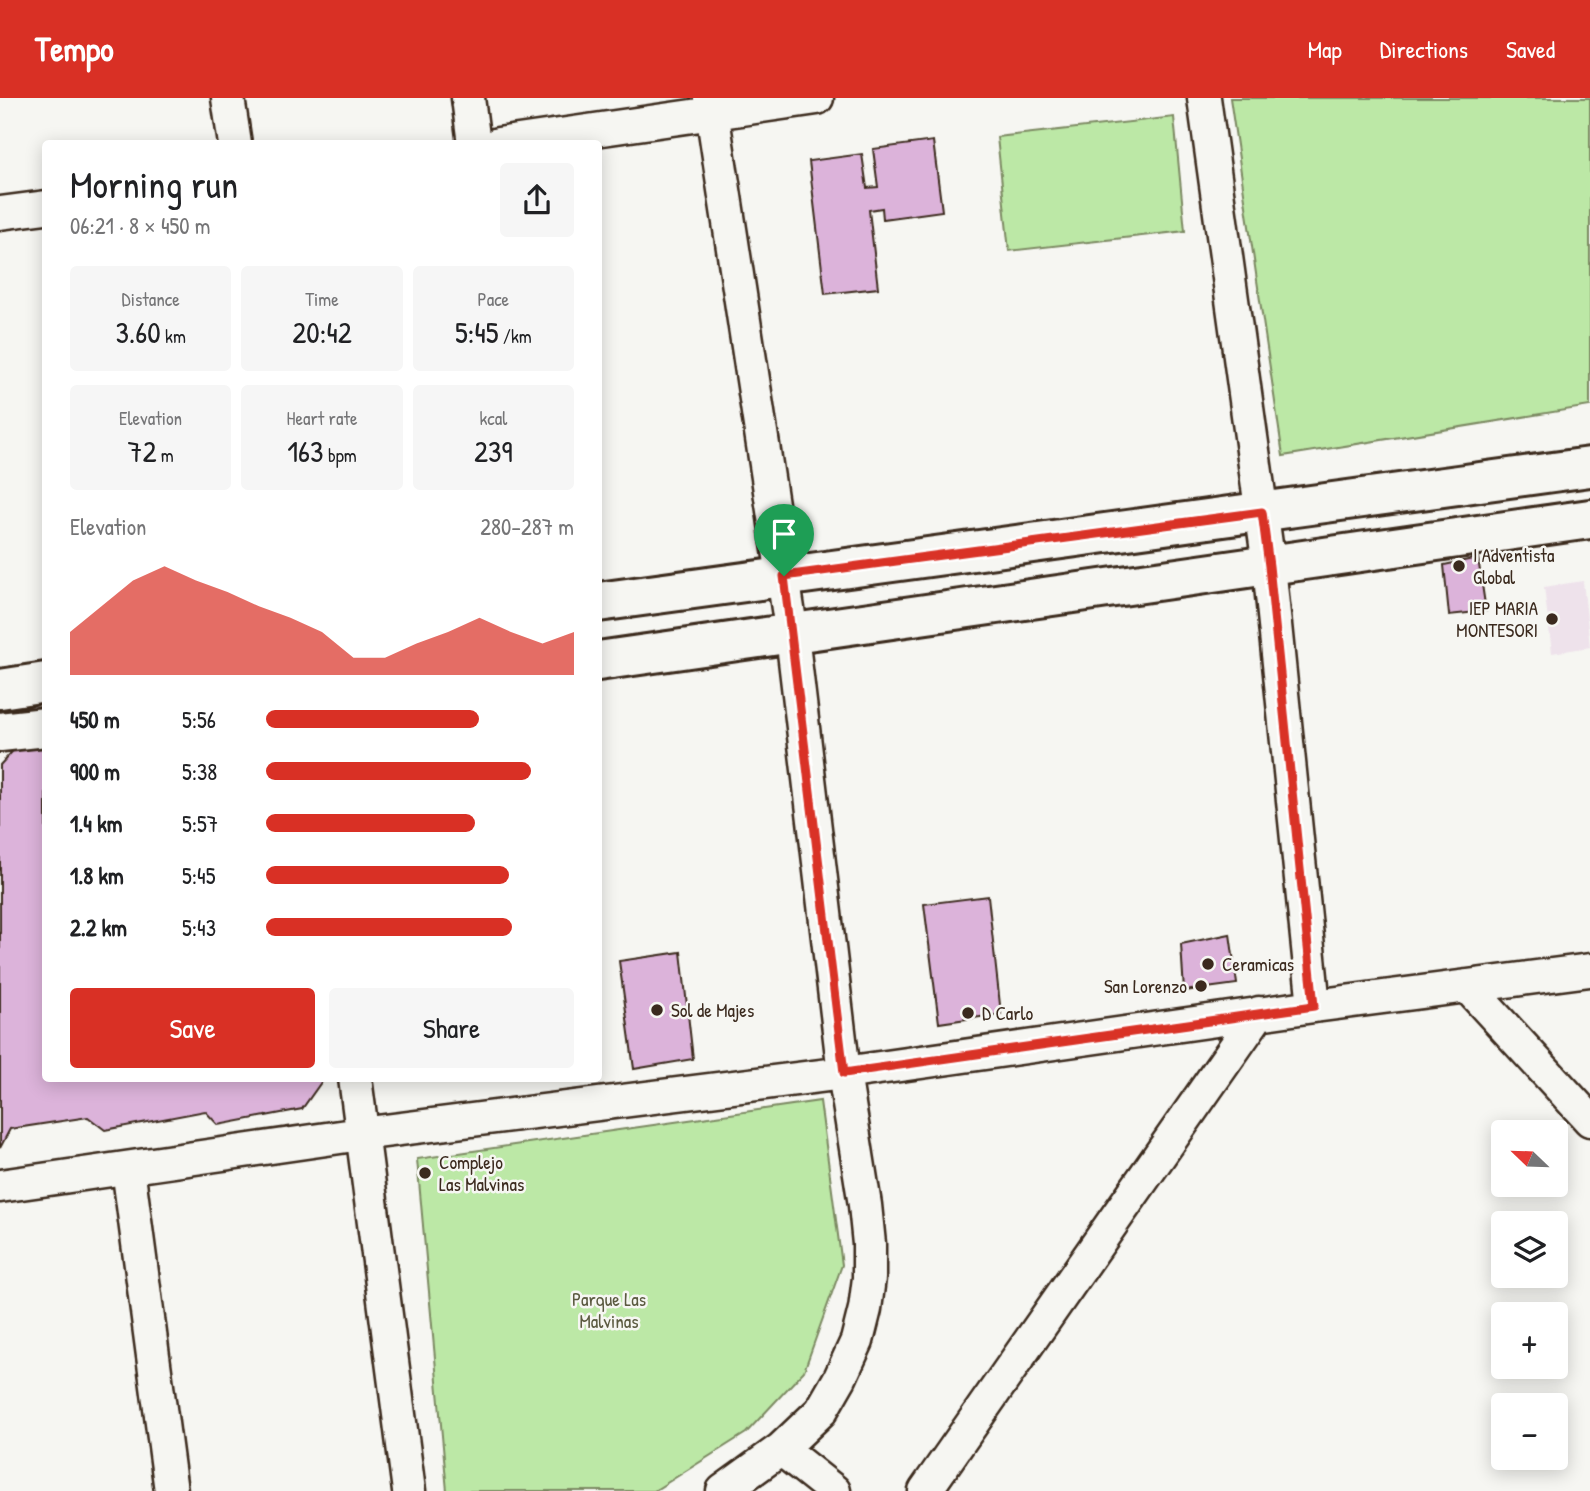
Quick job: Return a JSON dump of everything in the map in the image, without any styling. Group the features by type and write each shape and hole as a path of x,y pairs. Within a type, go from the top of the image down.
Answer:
{"street":[{"path":"228,98 234,140"},
{"path":"468,98 473,140"},
{"path":"520,140 711,106 817,98"},
{"path":"1204,98 1269,566 1314,1006"},
{"path":"711,106 792,635 844,1073 865,1205 869,1278 857,1341 841,1378 821,1410 781,1449 723,1491"},
{"path":"0,213 42,208"},
{"path":"602,601 1590,467"},
{"path":"602,660 1590,519"},
{"path":"0,689 42,683"},
{"path":"0,732 42,727"},
{"path":"0,1186 361,1134 844,1073 1259,1013 1590,970"},
{"path":"1467,986 1590,1120"},
{"path":"925,1491 1259,1013"},
{"path":"355,1082 409,1491"},
{"path":"128,1168 172,1491"},
{"path":"781,1449 834,1491"}],"shaded area":[{"path":"1583,581 1590,647 1552,653 1544,587"}],"green space":[{"path":"1230,98 1590,98 1590,406 1283,456"},
{"path":"1174,117 1185,231 1009,251 997,137"},
{"name":"Parque Las Malvinas","path":"820,1101 842,1265 804,1371 746,1433 654,1491 447,1491 417,1159"}],"building":[{"path":"933,141 942,211 883,219 882,208 869,210 878,288 825,294 809,161 862,154 867,188 878,187 873,149"},
{"path":"1478,558 1486,611 1449,615 1444,565"},
{"path":"42,740 42,1082 321,1082 302,1109 218,1125 205,1111 105,1130 88,1117 10,1129 0,1148 0,765 21,742"},
{"path":"988,896 1001,1014 939,1023 924,904"},
{"name":"Ceramicas","path":"1230,934 1237,984 1184,991 1181,944"},
{"name":"Sol de Majes","path":"681,952 693,1059 634,1069 619,961"}],"place":[{"name":"I Adventista Global","path":"1459,566"},
{"name":"IEP MARIA MONTESORI","path":"1552,619"},
{"name":"Ceramicas","path":"1208,964"},
{"name":"San Lorenzo","path":"1201,986"},
{"name":"Sol de Majes","path":"657,1010"},
{"name":"D Carlo","path":"968,1013"},
{"name":"Complejo Las Malvinas","path":"425,1173"}],"route":[{"path":"1262,512 1314,1006 844,1073 784,576 1262,512"}]}
